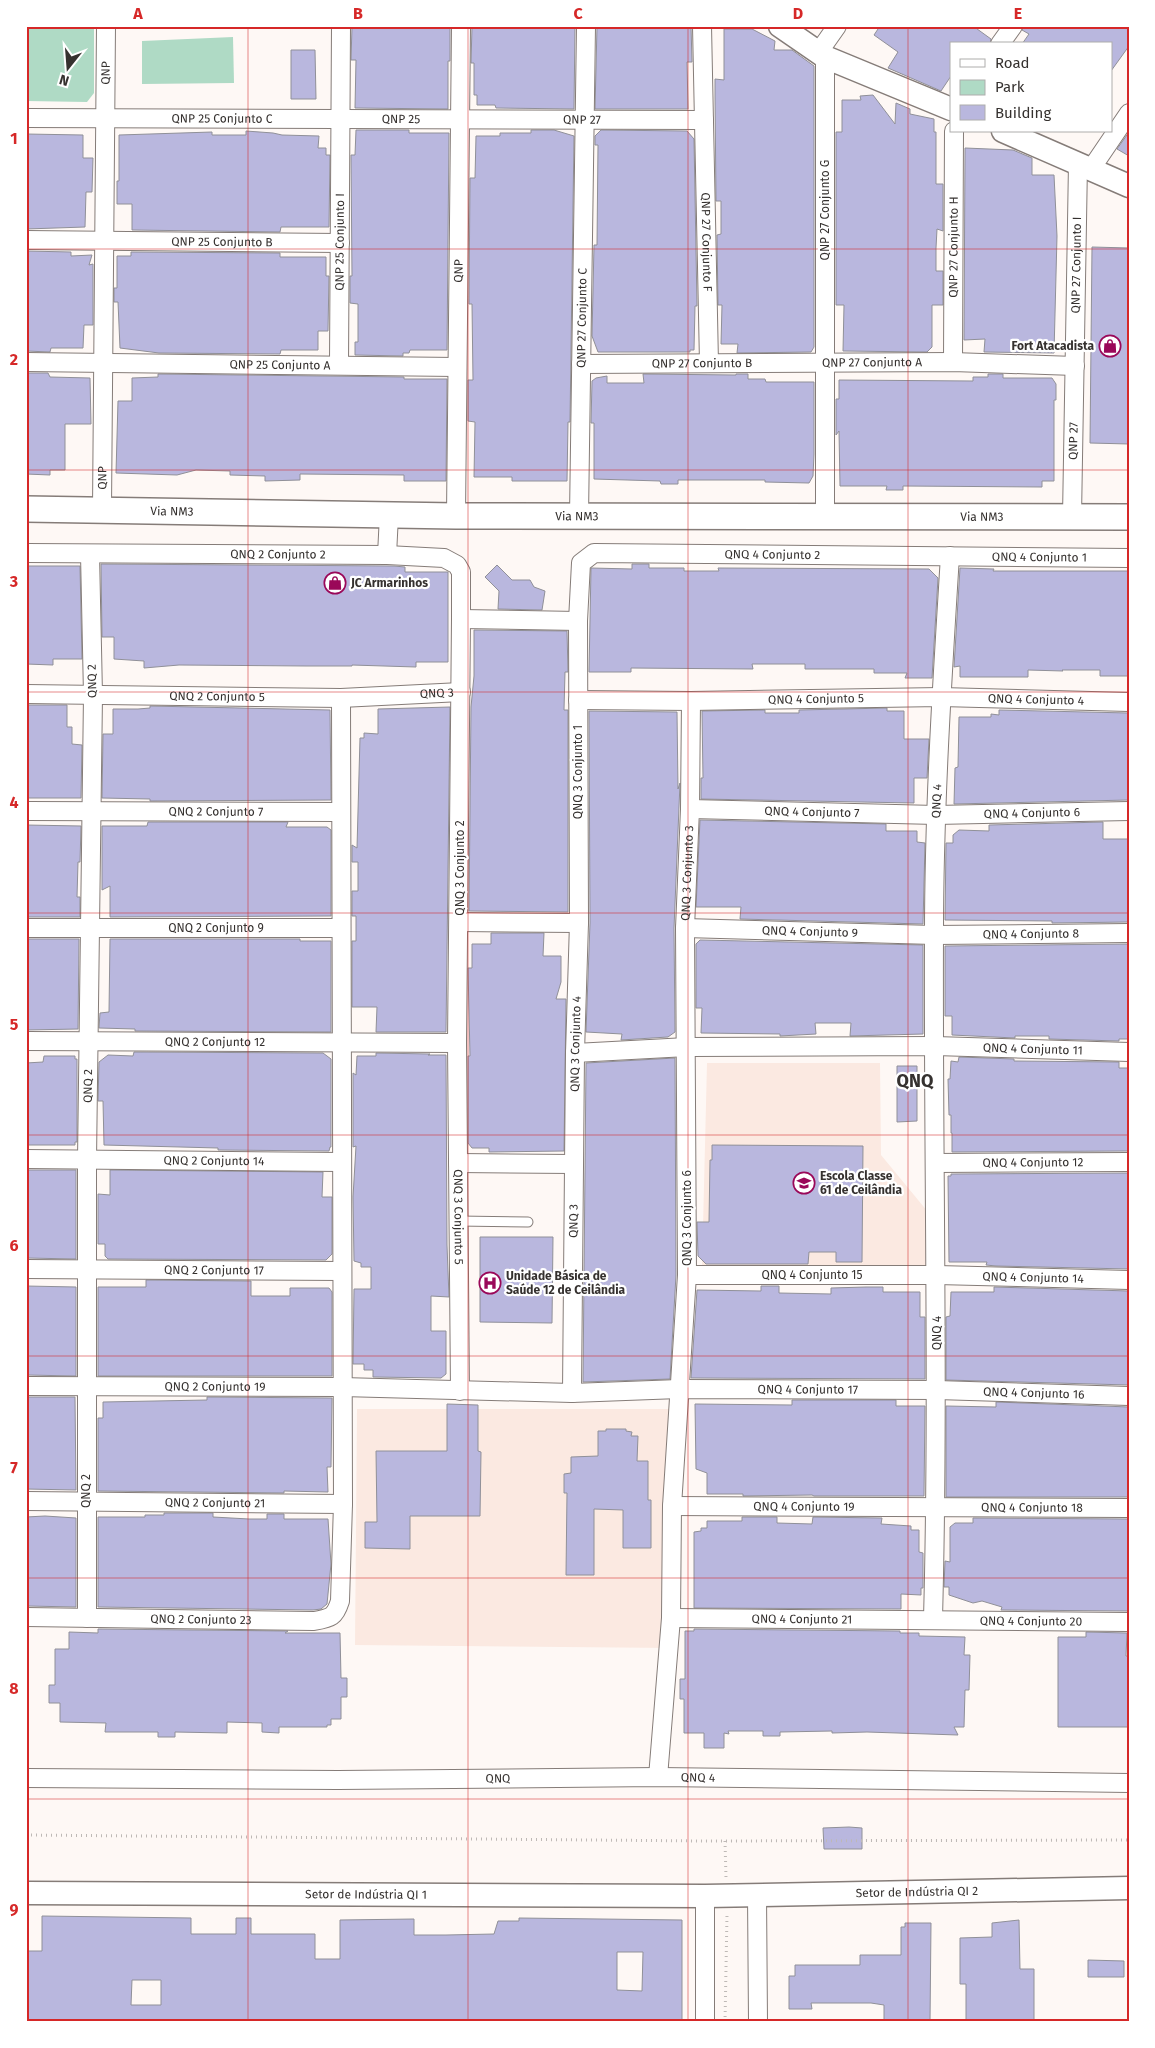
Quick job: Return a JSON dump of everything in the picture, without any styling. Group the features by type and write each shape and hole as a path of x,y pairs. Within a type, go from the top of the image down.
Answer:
{"main road":[{"name":"Via NM3","path":"26,509 456,516 1129,517"}],"street":[{"name":"QNP","path":"102,509 106,26"},
{"name":"QNP 25 Conjunto I","path":"339,364 342,120 341,26"},
{"name":"QNP","path":"456,516 461,26"},
{"name":"QNP 27 Conjunto C","path":"579,516 586,26"},
{"name":"QNP 27 Conjunto F","path":"702,26 709,363"},
{"path":"780,26 822,55 950,109"},
{"path":"822,55 837,26"},
{"path":"1001,42 1013,26"},
{"name":"QNP 27 Conjunto G","path":"822,55 824,363"},
{"path":"1084,166 1129,113"},
{"name":"QNP 25 Conjunto C","path":"26,118 342,120"},
{"name":"QNP 25","path":"342,120 460,120"},
{"name":"QNP 27","path":"460,120 704,120"},
{"name":"QNP 27 Conjunto H","path":"953,362 954,132"},
{"path":"1005,132 1129,186"},
{"name":"QNP 27 Conjunto I","path":"1075,366 1084,166"},
{"name":"QNP 25 Conjunto B","path":"26,240 340,243"},
{"name":"QNP 25 Conjunto A","path":"26,362 339,364 457,367"},
{"name":"QNP 27 Conjunto A","path":"826,517 824,363 953,362 1075,366"},
{"name":"QNP 27 Conjunto B","path":"581,364 824,363"},
{"name":"QNP 27","path":"1072,516 1075,366"},
{"path":"388,555 389,514"},
{"name":"QNQ 2 Conjunto 2","path":"26,553 388,555 444,558 457,565 461,572"},
{"name":"QNQ 4 Conjunto 2","path":"578,621 581,562 594,553 950,556"},
{"name":"QNQ 2","path":"87,1618 86,1502 88,1387 86,1160 92,695 90,554"},
{"name":"QNQ 4 Conjunto 1","path":"950,556 1129,558"},
{"name":"QNQ 4","path":"933,1619 937,1390 934,935 936,815 950,556"},
{"name":"QNQ 3","path":"341,698 461,692 461,572"},
{"path":"461,619 578,621"},
{"name":"QNQ 3 Conjunto 1","path":"578,621 579,923"},
{"name":"QNQ 3 Conjunto 2","path":"457,1043 461,692"},
{"name":"QNQ 2 Conjunto 5","path":"26,694 341,698"},
{"name":"QNQ 4 Conjunto 5","path":"691,701 941,697"},
{"name":"QNQ 4 Conjunto 4","path":"941,697 1129,702"},
{"path":"341,698 342,1504"},
{"path":"578,700 691,701"},
{"name":"QNQ 3 Conjunto 3","path":"687,1047 685,928 690,809 691,701"},
{"name":"QNQ 4 Conjunto 7","path":"690,809 936,815"},
{"name":"QNQ 2 Conjunto 7","path":"26,811 341,812"},
{"name":"QNQ 4 Conjunto 6","path":"936,815 1129,811"},
{"path":"459,922 579,923"},
{"name":"QNQ 3 Conjunto 4","path":"574,1164 574,1052 579,923"},
{"name":"QNQ 2 Conjunto 9","path":"26,928 341,928"},
{"name":"QNQ 4 Conjunto 9","path":"685,928 934,935"},
{"name":"QNQ 4 Conjunto 8","path":"934,935 1129,934"},
{"name":"QNQ 2 Conjunto 12","path":"26,1041 341,1043"},
{"path":"341,1043 457,1043"},
{"name":"QNQ 3 Conjunto 5","path":"457,1043 460,1391"},
{"path":"574,1052 687,1047 935,1046"},
{"name":"QNQ 4 Conjunto 11","path":"935,1046 1129,1052"},
{"name":"QNQ 3 Conjunto 6","path":"679,1388 687,1275 687,1047"},
{"name":"QNQ 2 Conjunto 14","path":"26,1159 341,1162"},
{"name":"QNQ 4 Conjunto 12","path":"935,1162 1129,1162"},
{"path":"458,1163 574,1164"},
{"name":"QNQ 3","path":"572,1393 574,1164"},
{"name":"QNQ 2 Conjunto 17","path":"26,1270 342,1271"},
{"name":"QNQ 4 Conjunto 15","path":"687,1275 937,1274"},
{"name":"QNQ 4 Conjunto 14","path":"937,1274 1129,1280"},
{"name":"QNQ 2 Conjunto 19","path":"26,1386 342,1387"},
{"path":"342,1387 572,1393 679,1388 672,1506 672,1618 658,1777"},
{"name":"QNQ 4 Conjunto 17","path":"679,1388 937,1390"},
{"name":"QNQ 4 Conjunto 16","path":"937,1390 1129,1396"},
{"name":"QNQ 2 Conjunto 21","path":"26,1501 342,1504"},
{"name":"QNQ 2 Conjunto 23","path":"26,1617 314,1621 329,1618 336,1613 340,1601 342,1504"},
{"name":"QNQ 4 Conjunto 19","path":"672,1506 936,1507"},
{"name":"QNQ 4 Conjunto 18","path":"936,1507 1129,1508"},
{"name":"QNQ 4 Conjunto 21","path":"672,1618 933,1619"},
{"name":"QNQ 4 Conjunto 20","path":"933,1619 1129,1622"},
{"name":"QNQ 4","path":"658,1777 1129,1783"},
{"name":"QNQ","path":"26,1778 338,1780 658,1777"},
{"name":"Setor de Indústria QI 2","path":"716,1896 1129,1888"},
{"name":"Setor de Indústria QI 1","path":"26,1893 716,1896"},
{"path":"757,1895 758,2022"},
{"path":"705,2022 716,1896"}],"lane":[{"path":"458,1221 528,1222"}],"path":[{"path":"26,1835 725,1841 1129,1840"},
{"path":"725,1841 716,1896 725,2022"}],"shaded area":[{"name":"Escola Classe 61 de Ceilândia","path":"707,1063 880,1063 881,1155 928,1212 926,1267 702,1268"},
{"path":"357,1409 675,1409 672,1648 355,1645"}],"green space":[{"path":"26,26 94,26 94,93 87,102 26,101"},
{"path":"233,37 234,83 142,84 142,41"}],"building":[{"path":"352,26 450,26 448,109 355,108 356,60 351,60"},
{"path":"472,26 575,26 574,109 496,108 495,105 477,105 477,95 474,95 474,63 471,63"},
{"path":"597,26 691,26 692,62 687,62 688,109 595,109"},
{"path":"880,26 973,26 991,39 990,42 950,42 950,78 941,91 888,68 898,52 874,35"},
{"path":"1024,26 1129,26 1129,46 1112,70 1112,42 1023,42 1029,34 1022,30"},
{"path":"724,29 752,29 775,41 774,50 792,50 814,66 814,347 811,352 737,353 738,344 721,344 722,305 718,305 717,235 721,234 721,201 716,201 715,79 724,80"},
{"path":"291,50 315,50 316,99 291,99"},
{"path":"873,95 895,124 896,103 910,109 910,114 934,119 934,132 936,132 936,184 943,184 943,231 937,229 936,271 943,271 943,305 932,305 932,347 927,352 843,351 844,305 836,305 836,132 842,132 842,100 861,100 860,96"},
{"path":"356,130 409,130 409,133 449,133 447,350 410,350 409,353 403,353 403,356 355,355 355,342 358,342 358,304 350,303 350,276 352,276 351,155 355,155"},
{"path":"531,130 554,130 574,136 570,422 568,422 567,481 512,481 512,477 474,477 475,422 468,421 468,380 473,380 472,304 469,304 470,178 475,178 476,136 500,136 500,133 531,133"},
{"path":"601,130 687,131 694,139 697,306 695,306 694,350 690,350 690,352 598,352 592,336 594,245 597,245 598,145 595,145 595,136"},
{"path":"246,131 282,135 319,136 318,148 326,148 326,155 330,155 329,227 281,227 280,232 132,230 132,204 117,204 119,135 212,132 212,135 246,135"},
{"path":"1129,132 1129,156 1117,149"},
{"path":"26,134 83,135 83,158 93,158 92,192 86,192 85,227 26,229"},
{"path":"965,148 1013,150 1032,158 1032,175 1054,175 1057,236 1054,353 984,352 985,339 964,340"},
{"name":"Fort Atacadista","path":"1092,247 1129,248 1129,444 1090,443"},
{"path":"26,251 71,252 71,256 92,255 89,265 93,264 93,325 84,325 83,348 51,348 50,352 26,351"},
{"path":"131,252 280,253 280,257 326,257 326,276 329,276 328,331 318,331 318,350 281,350 280,354 159,353 120,348 118,302 114,302 114,288 117,288 117,256 131,256"},
{"path":"26,373 48,373 50,377 90,378 91,424 65,424 65,470 50,470 50,475 26,474"},
{"path":"158,374 447,379 446,481 404,481 404,475 300,474 300,480 265,481 265,476 230,475 230,471 196,470 177,475 116,473 118,401 132,401 132,378 158,377"},
{"path":"643,374 748,374 748,379 765,379 766,382 814,382 813,476 809,483 765,482 765,480 678,480 678,484 661,484 660,481 594,479 594,423 591,423 592,381 596,378 607,376 607,383 644,383"},
{"path":"988,374 1003,374 1003,378 1052,378 1056,384 1056,400 1054,400 1054,481 1042,481 1042,487 903,486 903,490 886,490 887,486 840,486 839,431 836,435 836,399 839,399 839,380 973,381 973,377 988,377"},
{"path":"101,564 394,566 405,567 405,572 448,572 448,662 416,662 416,667 179,665 144,668 144,661 114,659 114,637 102,637"},
{"path":"632,564 649,564 649,568 684,568 684,571 719,571 718,568 929,569 938,578 932,678 905,678 907,673 874,673 874,669 805,669 805,664 752,664 753,669 631,668 631,672 589,672 591,568 632,569"},
{"path":"497,565 512,580 530,580 534,587 545,591 542,610 498,609 499,591 485,577"},
{"path":"26,566 80,566 82,659 53,659 53,665 26,664"},
{"path":"960,568 994,569 993,571 1129,571 1129,676 1100,676 1100,670 1028,670 1028,677 960,677 960,666 954,667"},
{"path":"474,630 567,631 568,672 565,672 564,710 568,710 568,912 469,911 471,707 474,676"},
{"path":"26,705 67,705 67,727 72,727 72,744 82,745 81,798 26,798"},
{"path":"150,706 330,710 331,800 150,801 150,799 102,798 103,734 113,734 113,709 138,709 150,708"},
{"path":"450,707 446,1032 376,1032 377,1007 352,1007 352,941 356,941 356,916 352,916 352,891 358,891 358,862 352,862 352,845 357,848 360,738 364,738 364,733 378,734 378,709"},
{"path":"887,708 887,711 904,711 904,739 929,739 927,778 914,778 914,803 701,799 701,778 703,778 702,711 765,710 765,713 799,713 799,710"},
{"path":"999,710 1129,713 1129,800 954,804 955,768 958,767 959,717 991,717 991,714 999,715"},
{"path":"589,711 677,712 678,789 680,783 674,928 675,1032 668,1037 621,1040 622,1034 586,1032 590,923"},
{"path":"700,820 886,824 886,831 917,831 917,842 925,843 923,924 740,919 741,907 696,907"},
{"path":"148,822 288,822 286,827 327,827 331,830 331,916 110,917 110,886 102,890 102,826 147,826"},
{"path":"1103,822 1103,839 1129,839 1129,922 1052,923 1052,921 945,920 946,843 953,843 953,835 959,830 989,831 989,825"},
{"path":"26,825 81,826 77,897 80,897 80,917 26,917"},
{"path":"491,933 544,933 543,956 561,956 561,982 556,999 566,999 564,1151 489,1152 489,1148 472,1148 468,1143 468,1056 470,1056 468,968 472,968 472,944 491,944"},
{"path":"26,939 79,939 78,1029 26,1030"},
{"path":"110,939 300,939 300,941 331,941 331,1032 135,1031 135,1029 99,1028 100,1013 109,1012"},
{"path":"700,940 923,945 923,1034 850,1036 851,1023 815,1023 816,1034 780,1036 780,1034 701,1033 702,1008 696,1008 696,944"},
{"path":"1129,944 1129,1039 1119,1039 1119,1041 1049,1039 1049,1036 1015,1036 1015,1038 952,1035 952,1016 945,1016 945,946"},
{"path":"134,1052 323,1053 331,1059 331,1147 329,1151 218,1150 218,1148 104,1145 103,1101 98,1101 99,1062 108,1055 133,1056"},
{"path":"376,1053 446,1055 449,1297 431,1296 431,1331 446,1331 446,1374 441,1378 373,1377 373,1370 364,1370 364,1364 353,1364 354,1289 371,1289 371,1267 361,1267 361,1263 354,1261 353,1197 356,1146 353,1147 353,1073 356,1075 357,1056 376,1056"},
{"path":"44,1056 75,1056 75,1059 77,1059 77,1142 75,1142 75,1145 26,1145 26,1063 43,1062"},
{"path":"959,1057 1014,1059 1014,1061 1119,1062 1119,1068 1129,1068 1129,1151 952,1152 948,1079 950,1079 951,1061 958,1062"},
{"path":"675,1058 676,1275 670,1379 583,1382 586,1063"},
{"path":"897,1066 917,1066 917,1121 897,1122"},
{"path":"712,1145 863,1146 862,1262 836,1262 836,1252 809,1252 808,1264 706,1264 698,1256 697,1222 709,1222"},
{"path":"26,1170 76,1170 76,1259 26,1258"},
{"path":"110,1170 323,1172 322,1197 332,1197 332,1254 326,1260 108,1259 105,1256 105,1244 98,1244 98,1194 110,1195"},
{"path":"1129,1173 1129,1269 996,1266 986,1265 987,1262 949,1262 948,1176 951,1176 951,1174"},
{"name":"Unidade Básica de Saúde 12 de Ceilândia","path":"480,1237 553,1237 552,1323 480,1322"},
{"path":"146,1280 251,1281 251,1296 290,1296 290,1288 329,1288 332,1292 332,1376 98,1376 98,1287 146,1287"},
{"path":"26,1286 76,1287 76,1376 26,1375"},
{"path":"761,1286 779,1286 779,1293 831,1294 831,1288 866,1287 883,1287 883,1292 920,1292 920,1317 925,1317 925,1379 691,1378 697,1290 761,1291"},
{"path":"994,1287 1129,1291 1129,1385 946,1380 946,1317 950,1316 951,1292 994,1292"},
{"path":"26,1397 75,1397 76,1490 26,1489"},
{"path":"207,1397 332,1398 331,1467 327,1467 328,1492 98,1491 98,1418 103,1418 103,1402 207,1400"},
{"path":"792,1400 896,1400 896,1406 925,1406 924,1496 743,1496 743,1494 707,1494 707,1473 696,1469 695,1404 792,1405"},
{"path":"996,1402 1129,1407 1129,1497 946,1497 946,1406 996,1407"},
{"path":"447,1404 478,1405 478,1451 481,1452 480,1516 410,1516 410,1549 365,1548 365,1522 377,1522 376,1451 447,1451"},
{"path":"606,1429 626,1429 626,1431 632,1432 631,1436 638,1436 637,1461 648,1461 648,1500 651,1500 651,1548 623,1548 623,1510 594,1509 594,1575 566,1575 567,1493 564,1493 564,1474 571,1473 571,1457 598,1456 598,1431 606,1431"},
{"path":"164,1513 213,1513 213,1517 249,1519 267,1519 267,1514 284,1514 284,1519 328,1519 331,1564 327,1604 321,1609 313,1610 98,1607 98,1517 145,1517 145,1515 164,1515"},
{"path":"26,1517 76,1518 76,1607 27,1606"},
{"path":"742,1517 777,1517 777,1523 812,1524 813,1517 882,1518 881,1524 911,1526 911,1530 919,1530 919,1552 923,1553 923,1588 921,1588 921,1595 901,1594 901,1609 694,1608 694,1532 701,1531 701,1528 707,1528 707,1521 742,1521"},
{"path":"973,1518 1129,1519 1129,1611 1001,1610 1002,1607 982,1601 973,1603 949,1595 949,1587 944,1587 945,1561 950,1562 950,1527 955,1523 973,1523"},
{"path":"98,1629 340,1633 341,1678 347,1678 347,1697 341,1697 341,1719 331,1719 331,1725 327,1725 327,1727 279,1727 279,1733 262,1732 262,1723 227,1722 227,1733 175,1732 175,1737 158,1737 158,1732 105,1732 106,1723 60,1722 60,1703 49,1703 49,1685 55,1685 55,1649 69,1649 69,1632 98,1633"},
{"path":"694,1629 900,1631 900,1633 919,1633 919,1636 965,1637 964,1655 970,1655 969,1690 965,1690 964,1727 954,1727 958,1735 867,1732 832,1733 832,1731 780,1732 780,1736 763,1736 763,1731 728,1731 729,1734 724,1733 724,1748 704,1748 704,1733 684,1733 684,1699 680,1699 680,1679 685,1679 685,1631 694,1631"},
{"path":"1086,1632 1127,1633 1126,1656 1129,1656 1129,1727 1058,1727 1058,1637 1086,1637"},
{"path":"823,1828 862,1828 862,1849 824,1849"},
{"path":"42,1916 191,1918 191,1934 236,1934 236,1918 251,1918 251,1934 315,1934 315,1959 340,1959 340,1920 414,1919 414,1935 446,1935 494,1934 498,1921 519,1921 519,1918 682,1920 682,2022 26,2022 26,1951 42,1951","holes":["617,1952 643,1952 642,1991 617,1990","132,1980 161,1980 161,2005 131,2005"]},
{"path":"1019,1920 1020,1969 1034,1969 1034,2022 966,2022 966,1984 960,1984 960,1938 992,1937 992,1923"},
{"path":"905,1923 931,1923 930,2022 884,2022 884,2005 871,2003 811,2003 812,2009 789,2009 789,1976 795,1976 795,1965 860,1965 860,1955 901,1955 901,1927 905,1927"},
{"path":"1088,1960 1124,1961 1124,1977 1088,1977"}],"place":[{"name":"Fort Atacadista","path":"1110,346"},
{"name":"JC Armarinhos","path":"335,583"},
{"name":"Escola Classe 61 de Ceilândia","path":"804,1183"},
{"name":"Unidade Básica de Saúde 12 de Ceilândia","path":"490,1283"}],"district":[{"name":"QNQ","path":"915,1081"}]}
